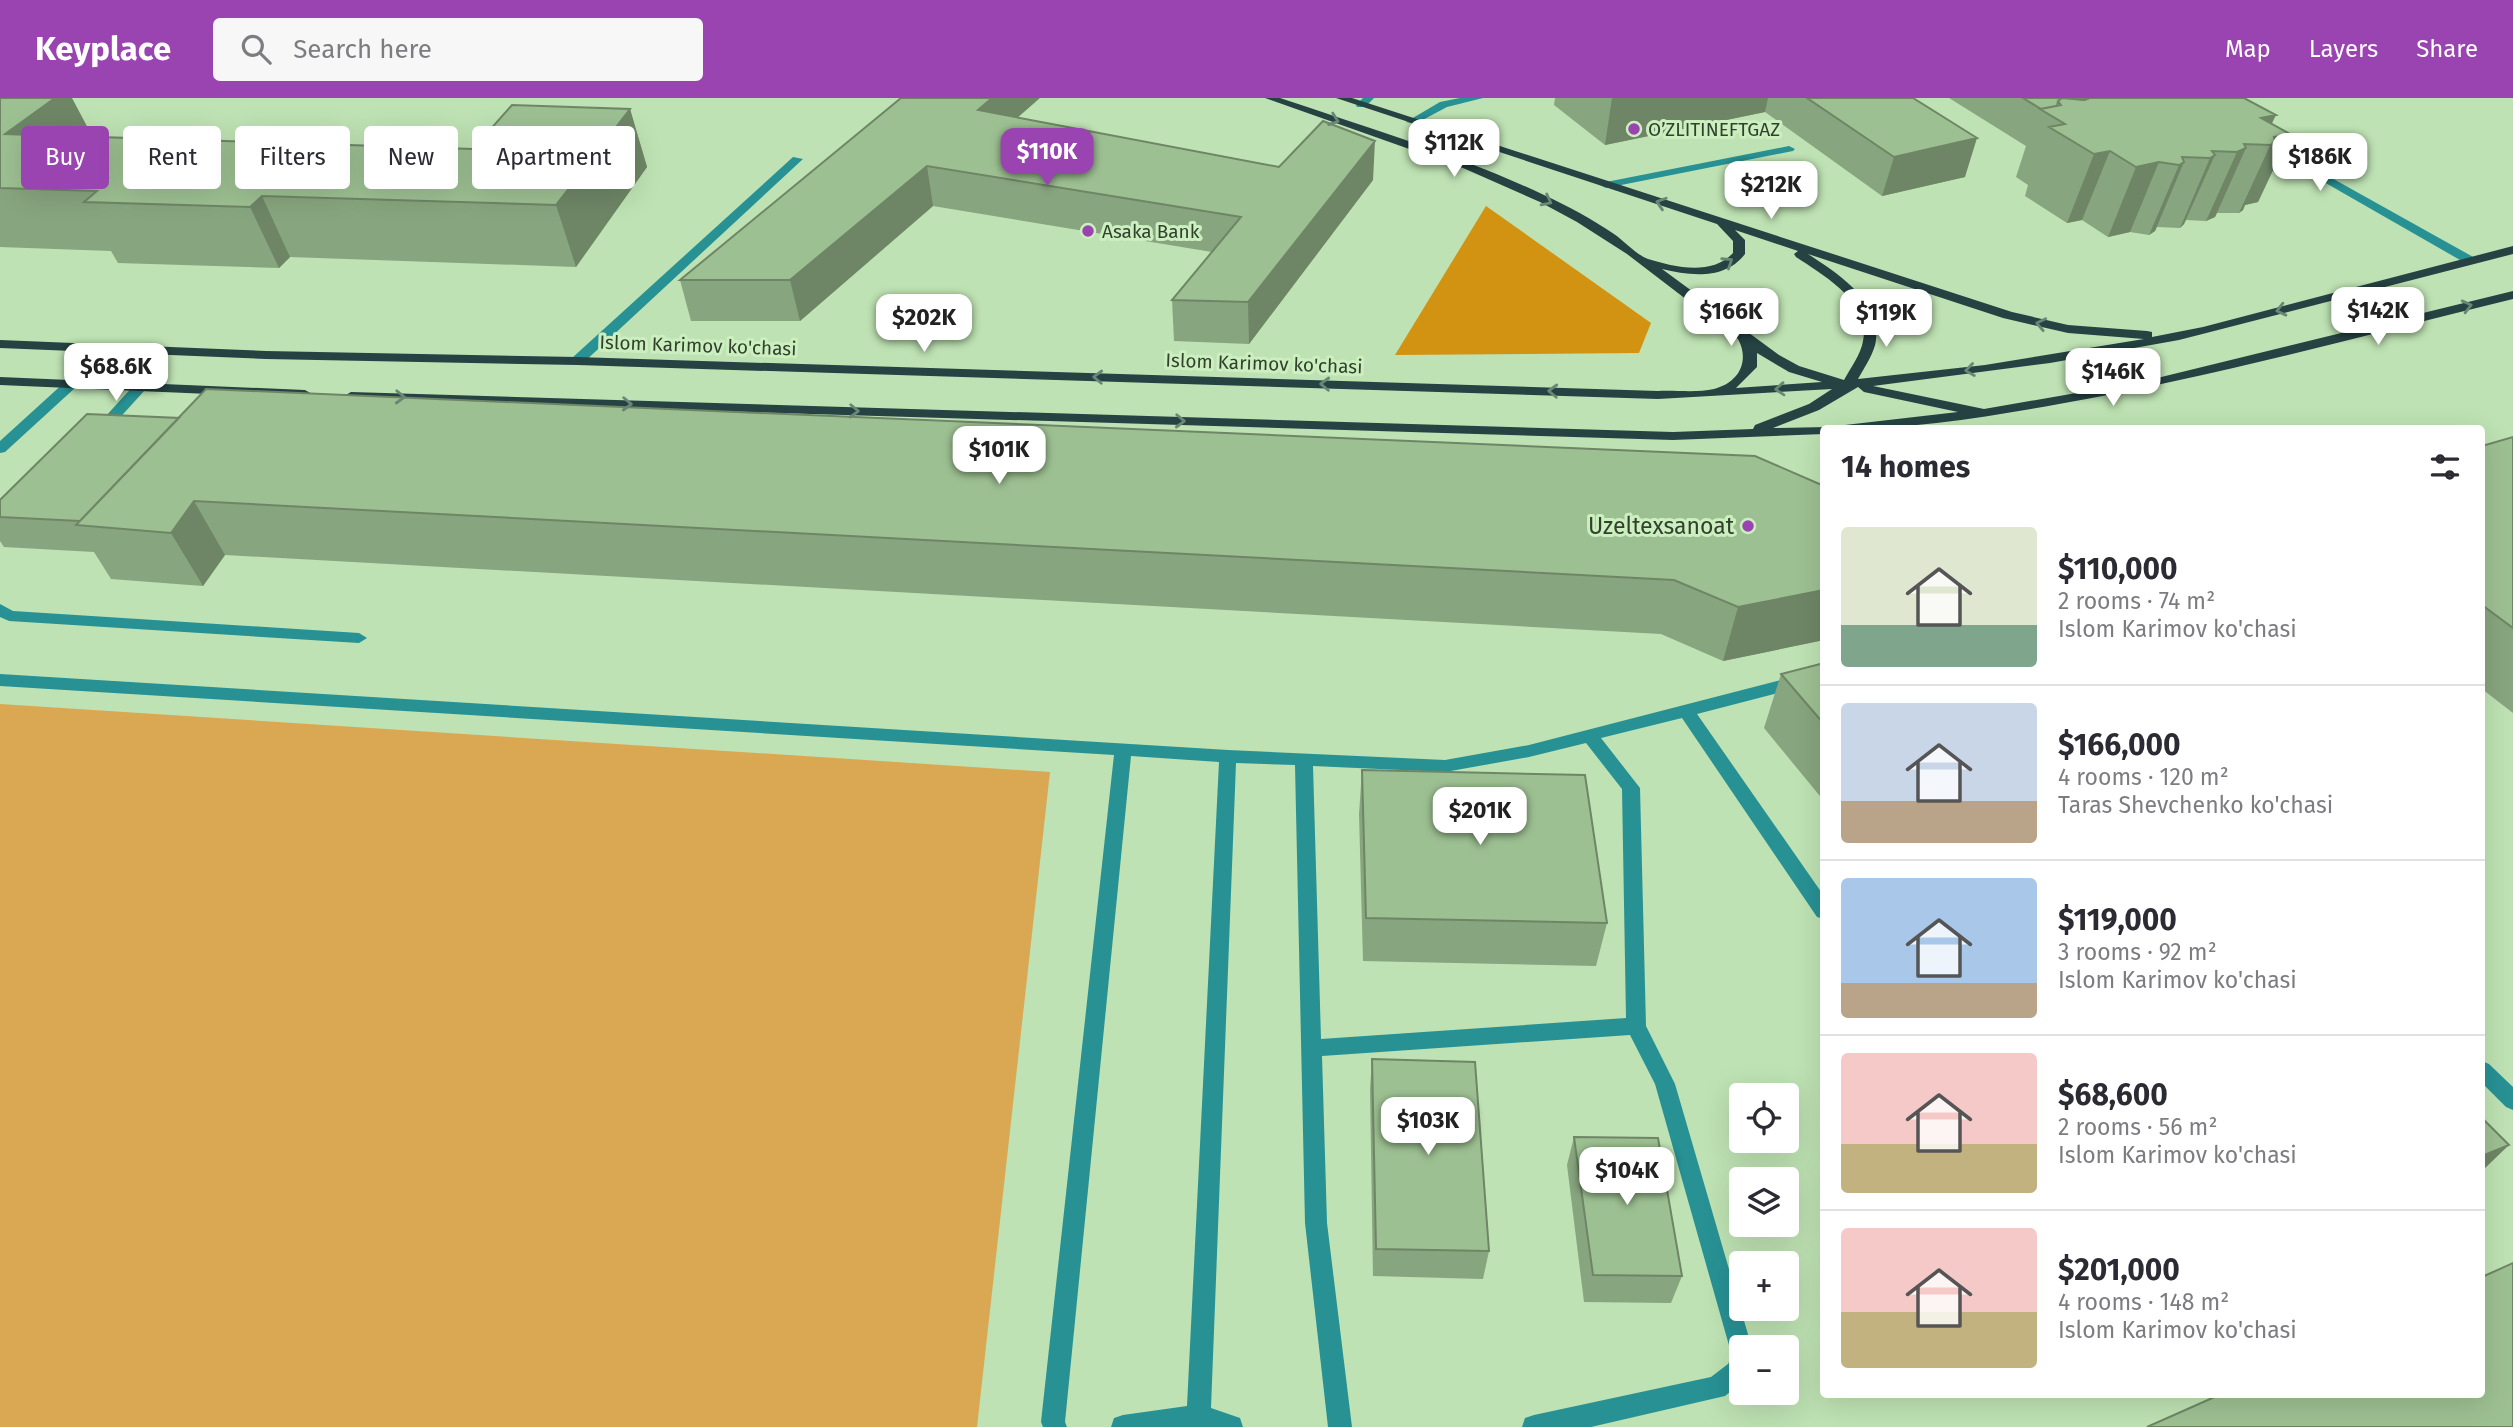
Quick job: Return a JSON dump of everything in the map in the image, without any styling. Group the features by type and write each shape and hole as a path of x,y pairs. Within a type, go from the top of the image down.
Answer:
{"main road":[{"path":"1270,98 1522,188 1581,219 1640,256 1763,351 1794,369 1848,385 1984,413"},
{"path":"1341,98 1365,101 1411,122 2030,321 2084,331 2182,335"},
{"path":"1640,256 1674,268 1692,270 1713,270 1733,261 1740,250 1740,240 1731,231 1704,216"},
{"path":"1737,435 1814,407 1848,385 1870,342 1871,328 1865,311 1851,293 1822,268 1765,236"},
{"name":"Islom Karimov ko'chasi","path":"0,344 266,355 577,361 1644,394 1716,393 1848,385 2021,363 2182,335 2513,250"},
{"path":"1880,425 1984,413 2171,380 2513,295"},
{"path":"1716,393 1737,382 1750,367 1751,351 1741,334"},
{"path":"0,381 330,395 1659,436 1820,430"}],"street":[{"path":"1411,122 1444,104 1478,98"},
{"path":"2253,137 2471,261"},
{"path":"1606,185 1789,149"},
{"path":"577,361 602,335 656,290 797,159"},
{"path":"0,449 71,384"},
{"path":"88,444 140,387"},
{"path":"0,609 9,616 359,638"},
{"path":"0,680 1123,750 1445,766 1529,751 1820,676"},
{"path":"1686,710 1820,906"},
{"path":"1590,736 1631,788 1636,1026 1665,1084 1737,1335"},
{"path":"1055,1427 1053,1422 1123,750"},
{"path":"1199,1416 1228,756"},
{"path":"1304,760 1316,1223 1340,1427"},
{"path":"1311,1048 1636,1026"},
{"path":"2485,1073 2513,1101"},
{"path":"1534,1427 1717,1388 1729,1379"},
{"path":"1123,1427 1199,1416 1231,1427"}],"shaded area":[{"path":"1486,206 1651,323 1639,353 1395,355"},
{"path":"0,704 1050,772 977,1427 0,1427"}],"building":[{"path":"0,98 55,98 5,134 21,135 21,189 0,188"},
{"path":"901,98 992,98 978,110 1279,167 1323,121 1375,141 1248,302 1172,300 1241,217 927,166 790,280 680,280"},
{"path":"1807,98 1913,98 1977,138 1894,157"},
{"path":"2023,98 2062,98 2057,106 2041,109"},
{"path":"2062,98 2244,98 2276,115 2261,118 2290,134 2274,137 2275,141 2271,145 2244,144 2246,148 2237,152 2212,151 2215,155 2210,158 2182,157 2184,162 2179,165 2159,162 2136,167 2110,151 2094,154 2049,127 2065,124 2040,109 2061,105 2058,101"},
{"path":"512,105 630,109 617,126 493,126"},
{"path":"109,137 123,138 123,189 221,189 221,141 235,141 235,189 350,189 350,145 364,146 364,189 458,189 458,149 472,149 472,189 568,189 556,205 262,196 250,207 84,202 97,191 32,189 109,189"},
{"path":"206,389 1755,456 1820,484 1820,591 1738,607 1674,580 194,501 171,533 76,525"},
{"path":"87,414 179,418 80,521 0,517 0,500"},
{"path":"2513,437 2513,628 2485,607 2485,445"},
{"path":"1820,664 1820,719 1781,674"},
{"path":"1362,770 1585,775 1607,923 1366,918"},
{"path":"1372,1059 1475,1062 1489,1251 1376,1249"},
{"path":"2485,1121 2509,1145 2485,1155"},
{"path":"1574,1137 1658,1138 1682,1276 1593,1275"},
{"path":"2513,1263 2513,1427 2147,1427 2212,1398 2485,1398 2485,1276"}],"place":[{"name":"O’ZLITINEFTGAZ","path":"1634,129"},
{"name":"Asaka Bank","path":"1088,231"},
{"name":"Uzeltexsanoat","path":"1748,526"}]}
